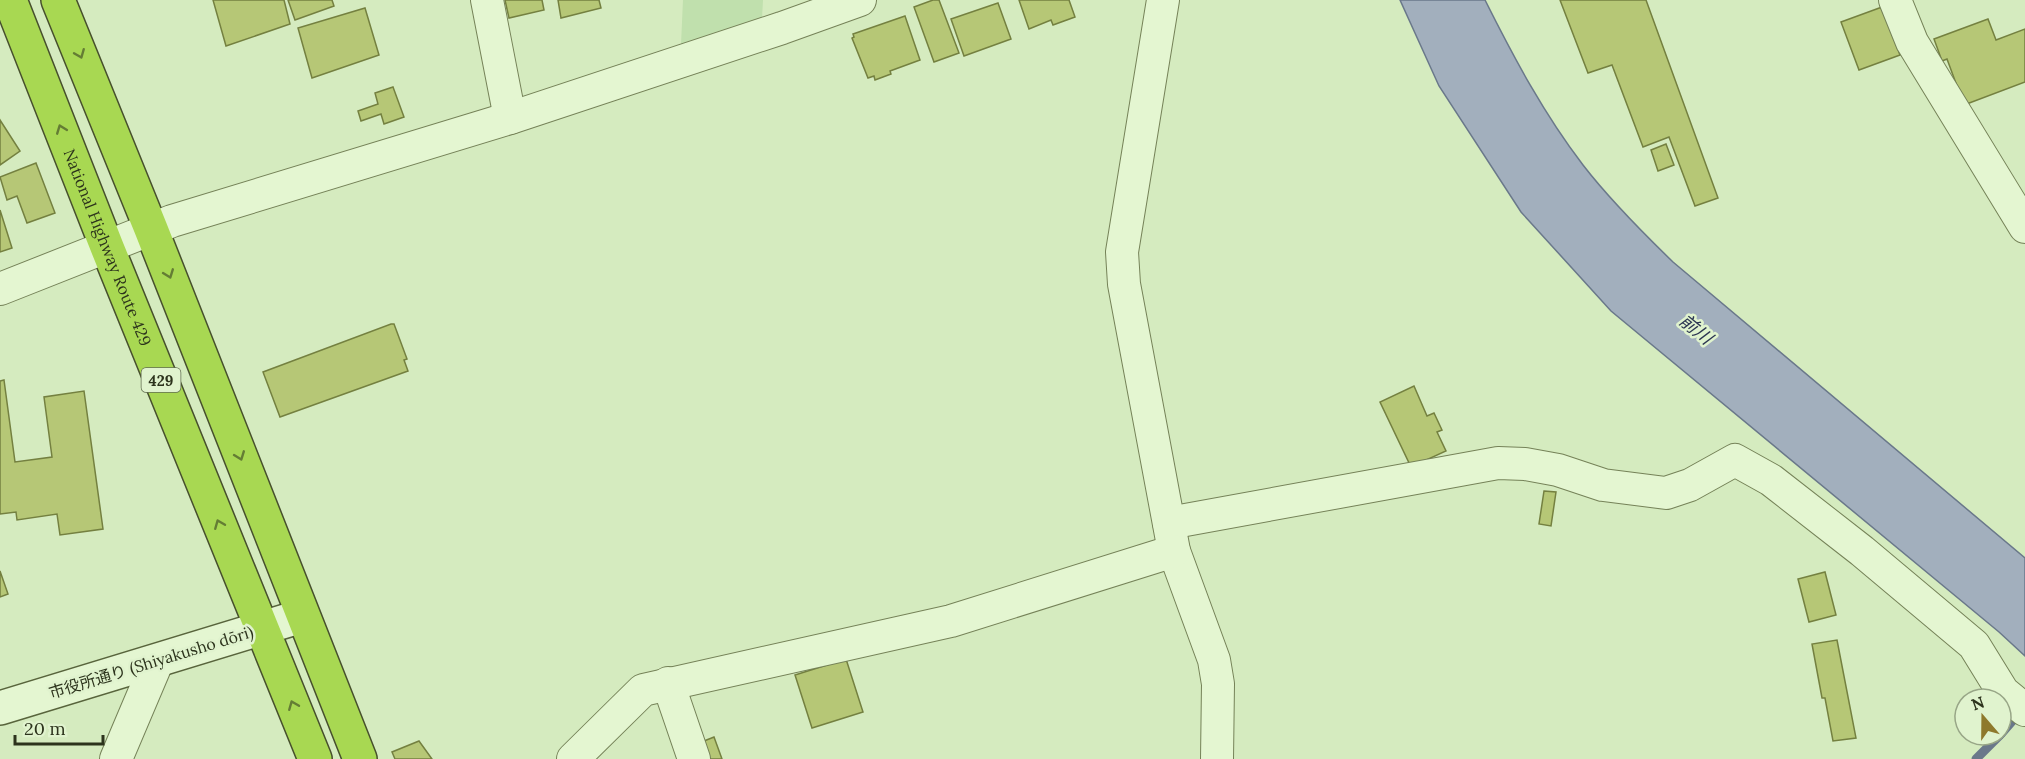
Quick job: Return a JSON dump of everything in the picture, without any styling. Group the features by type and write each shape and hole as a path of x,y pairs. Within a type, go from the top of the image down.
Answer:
{"highway":[{"name":"National Highway Route 429","path":"10,0 107,247 315,759"},
{"name":"429","path":"58,0 360,759"}],"street":[{"path":"488,0 510,118"},
{"path":"0,289 172,221 510,118 860,0"},
{"path":"1163,0 1122,252 1124,284 1171,537 1214,660 1218,684 1217,759"},
{"path":"1895,0 1912,42 2025,227"},
{"path":"573,759 644,690 951,621 1171,537 1498,463 1525,464 1558,470 1603,485 1666,493 1690,485 1735,460 1771,480 1863,551 1974,645 2003,692 2017,703"},
{"name":"市役所通り (Shiyakusho dōri)","path":"0,708 302,616"},
{"path":"116,759 158,660"},
{"path":"668,683 694,759"}],"green space":[{"path":"683,0 763,0 762,18 681,45"}],"water":[{"name":"前川","path":"1400,0 1485,0 1518,64 1555,126 1593,178 1638,227 1673,262 2025,558 2025,656 1611,311 1521,212 1439,86"}],"building":[{"path":"213,0 284,0 290,24 226,46"},
{"path":"288,0 332,0 334,6 295,20"},
{"path":"505,0 542,0 544,10 509,18"},
{"path":"558,0 599,0 601,8 561,18"},
{"path":"939,0 959,53 934,62 914,7"},
{"path":"1019,0 1069,0 1075,17 1053,25 1051,20 1029,29"},
{"path":"1560,0 1646,0 1718,198 1695,206 1669,137 1643,147 1612,65 1588,73"},
{"path":"998,3 1011,39 964,56 951,19"},
{"path":"1882,7 1900,55 1859,70 1841,22"},
{"path":"365,8 379,55 312,78 298,28"},
{"path":"905,16 920,60 890,71 891,74 875,80 874,76 868,78 852,38 853,34"},
{"path":"1988,19 1996,40 2025,29 2025,82 1964,105 1947,59 1942,61 1934,39"},
{"path":"393,87 404,117 384,124 381,114 361,121 358,111 378,104 375,93"},
{"path":"0,120 20,151 0,165"},
{"path":"1666,144 1674,165 1658,171 1651,150"},
{"path":"36,163 55,213 27,223 17,196 7,200 0,177"},
{"path":"0,210 12,248 0,252"},
{"path":"394,324 407,359 404,360 408,371 280,417 263,372"},
{"path":"4,380 15,462 52,457 44,397 84,391 103,529 60,535 57,514 17,520 16,512 0,514 0,381"},
{"path":"1414,386 1427,416 1434,413 1442,430 1437,432 1446,451 1411,467 1380,402"},
{"path":"1544,491 1556,492 1551,526 1539,524"},
{"path":"0,571 8,594 0,597"},
{"path":"1825,572 1836,615 1809,622 1798,579"},
{"path":"1837,640 1856,738 1833,741 1812,644"},
{"path":"846,659 863,712 812,728 795,675"},
{"path":"714,737 722,759 710,759 704,741"},
{"path":"419,741 432,759 395,759 392,752"}],"waterway":[{"path":"2013,720 2021,711"},
{"path":"1976,759 1988,747"}]}
